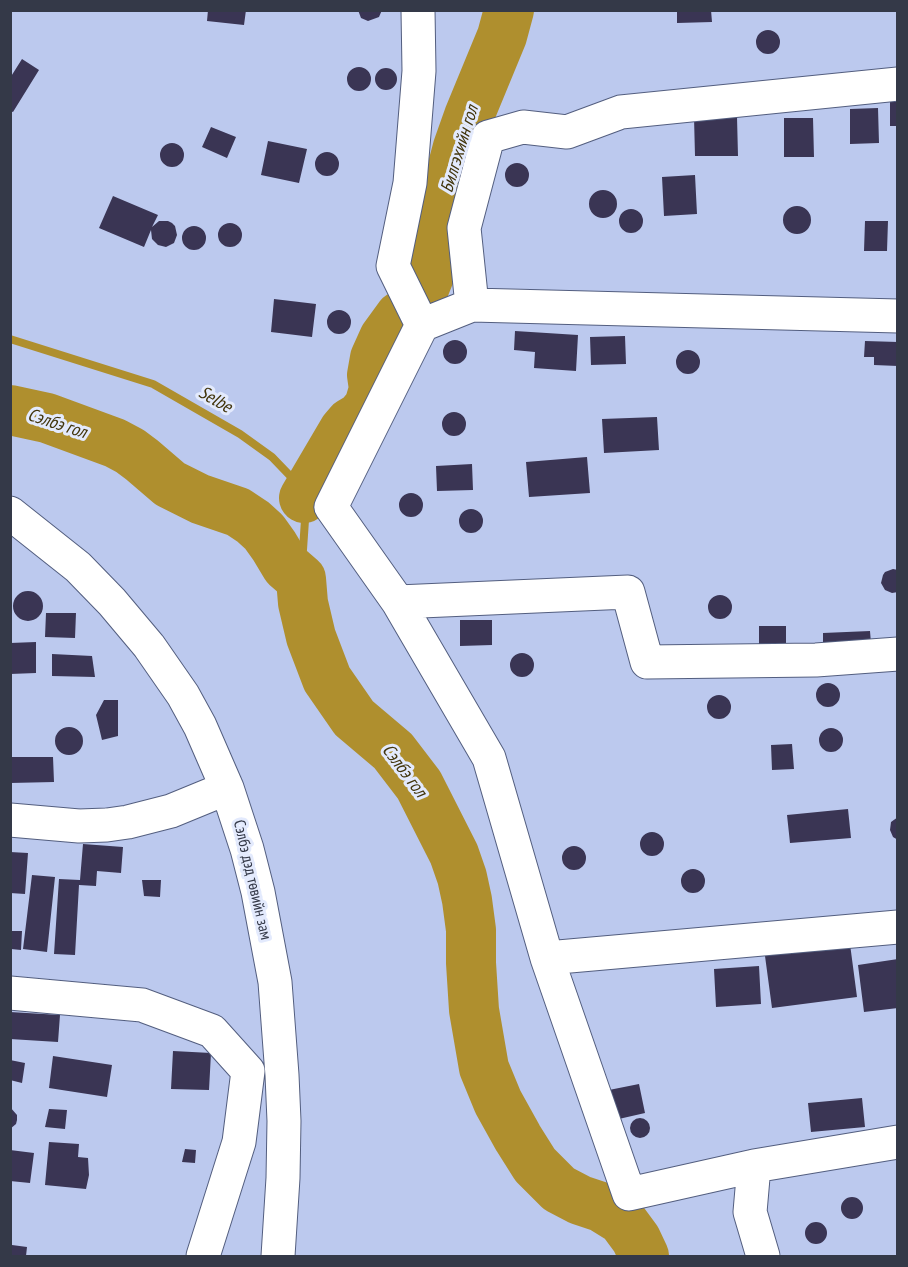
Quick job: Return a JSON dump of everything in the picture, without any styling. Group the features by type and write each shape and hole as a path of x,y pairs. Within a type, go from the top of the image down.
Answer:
{"street":[{"path":"418,10 419,71 410,183 393,266 422,325"},
{"path":"472,305 464,228 488,137 523,127 567,132 621,112 897,84"},
{"path":"897,315 472,305 422,325 330,507 398,602 489,758 547,958 629,1194 754,1166 897,1142"},
{"name":"Сэлбэ дэд төвийн зам","path":"10,513 78,567 149,646 172,677 194,716 227,788 258,892 275,982 284,1121 278,1257"},
{"path":"398,602 628,592 647,662 816,660 897,654"},
{"path":"10,820 79,826 128,822 171,811 227,788"},
{"path":"547,958 897,927"},
{"path":"10,993 142,1005 212,1031 248,1071 239,1142 203,1257"},
{"path":"754,1166 750,1212 763,1257"}],"building":[{"path":"208,10 246,10 244,25 207,21"},
{"path":"358,10 382,10 379,17 368,21 361,18"},
{"path":"677,10 711,10 712,22 677,23"},
{"path":"768,30 777,33 780,42 777,51 768,54 759,51 756,42 759,33"},
{"path":"22,59 39,70 13,112 10,111 10,78"},
{"path":"359,67 368,70 371,79 368,88 359,91 350,88 347,79 350,70"},
{"path":"386,68 394,71 397,79 394,87 386,90 378,87 375,79 378,71"},
{"path":"890,102 898,102 898,126 890,126"},
{"path":"878,108 879,143 850,144 850,109"},
{"path":"694,117 737,117 738,156 695,156"},
{"path":"784,118 813,118 814,157 784,157"},
{"path":"211,127 236,137 227,158 202,147"},
{"path":"268,141 307,149 299,183 261,175"},
{"path":"172,143 181,146 184,155 181,164 172,167 163,164 160,155 163,146"},
{"path":"327,152 336,155 339,164 336,173 327,176 318,173 315,164 318,155"},
{"path":"517,163 526,166 529,175 526,184 517,187 508,184 505,175 508,166"},
{"path":"695,175 697,214 664,216 662,177"},
{"path":"603,190 613,194 617,204 613,214 603,218 593,214 589,204 593,194"},
{"path":"113,196 158,215 152,227 159,221 172,223 177,235 174,243 166,247 158,245 152,239 151,230 144,247 99,228"},
{"path":"797,206 807,210 811,220 807,230 797,234 787,230 783,220 787,210"},
{"path":"631,209 640,212 643,221 640,230 631,233 622,230 619,221 622,212"},
{"path":"865,221 888,221 887,251 864,251"},
{"path":"230,223 239,226 242,235 239,244 230,247 221,244 218,235 221,226"},
{"path":"194,226 203,229 206,238 203,247 194,250 185,247 182,238 185,229"},
{"path":"274,299 316,304 312,337 271,332"},
{"path":"339,310 348,313 351,322 348,331 339,334 330,331 327,322 330,313"},
{"path":"515,331 578,335 576,371 534,368 535,352 514,350"},
{"path":"625,336 626,364 591,365 590,337"},
{"path":"455,340 464,343 467,352 464,361 455,364 446,361 443,352 446,343"},
{"path":"865,341 898,342 898,366 874,365 874,357 864,357"},
{"path":"688,350 697,353 700,362 697,371 688,374 679,371 676,362 679,353"},
{"path":"454,412 463,415 466,424 463,433 454,436 445,433 442,424 445,415"},
{"path":"657,417 659,450 604,453 602,419"},
{"path":"587,457 590,493 529,497 526,462"},
{"path":"472,464 473,490 437,491 436,466"},
{"path":"411,493 420,496 423,505 420,514 411,517 402,514 399,505 402,496"},
{"path":"471,509 480,512 483,521 480,530 471,533 462,530 459,521 462,512"},
{"path":"898,570 898,592 892,593 885,590 881,583 885,572"},
{"path":"28,591 39,595 43,606 39,617 28,621 17,617 13,606 17,595"},
{"path":"720,595 729,598 732,607 729,616 720,619 711,616 708,607 711,598"},
{"path":"46,613 76,613 75,638 45,637"},
{"path":"460,620 492,620 492,645 460,646"},
{"path":"759,626 786,626 786,644 759,644"},
{"path":"870,631 871,643 823,645 823,633"},
{"path":"36,642 36,673 10,674 10,643"},
{"path":"522,653 531,656 534,665 531,674 522,677 513,674 510,665 513,656"},
{"path":"52,654 92,656 95,677 52,676"},
{"path":"828,683 837,686 840,695 837,704 828,707 819,704 816,695 819,686"},
{"path":"719,695 728,698 731,707 728,716 719,719 710,716 707,707 710,698"},
{"path":"104,700 118,700 118,736 102,740 96,715"},
{"path":"69,727 79,731 83,741 79,751 69,755 59,751 55,741 59,731"},
{"path":"831,728 840,731 843,740 840,749 831,752 822,749 819,740 822,731"},
{"path":"792,744 794,769 772,770 771,745"},
{"path":"10,757 53,757 54,782 10,783"},
{"path":"848,809 851,838 790,843 787,815"},
{"path":"898,817 898,840 893,837 890,830 891,822"},
{"path":"652,832 661,835 664,844 661,853 652,856 643,853 640,844 643,835"},
{"path":"83,844 123,847 121,873 97,871 96,886 79,885 75,955 54,954 59,879 80,880"},
{"path":"574,846 583,849 586,858 583,867 574,870 565,867 562,858 565,849"},
{"path":"10,852 28,853 25,894 10,893"},
{"path":"693,869 702,872 705,881 702,890 693,893 684,890 681,881 684,872"},
{"path":"32,875 55,877 47,952 23,949"},
{"path":"142,880 161,880 160,897 144,896"},
{"path":"12,931 22,931 21,950 11,949"},
{"path":"850,944 857,997 772,1008 765,956"},
{"path":"898,959 898,1008 864,1012 858,965"},
{"path":"759,966 761,1004 716,1007 714,969"},
{"path":"10,1012 60,1015 58,1042 10,1039"},
{"path":"173,1051 211,1053 209,1090 171,1089"},
{"path":"53,1056 112,1065 107,1097 49,1088"},
{"path":"10,1060 25,1063 22,1083 10,1080"},
{"path":"639,1084 645,1113 610,1121 604,1091"},
{"path":"862,1098 865,1127 811,1132 808,1103"},
{"path":"10,1107 17,1115 17,1120 10,1129"},
{"path":"49,1109 67,1110 65,1129 45,1127"},
{"path":"640,1118 647,1121 650,1128 647,1135 640,1138 633,1135 630,1128 633,1121"},
{"path":"49,1142 79,1144 78,1157 88,1158 89,1175 86,1189 45,1185"},
{"path":"185,1149 196,1150 195,1163 182,1162"},
{"path":"10,1150 34,1153 30,1183 10,1181"},
{"path":"852,1197 860,1200 863,1208 860,1216 852,1219 844,1216 841,1208 844,1200"},
{"path":"812,1222 820,1222 827,1229 827,1237 820,1244 812,1244 805,1237 805,1229"},
{"path":"12,1245 27,1247 26,1256 12,1255"}],"waterway":[{"name":"Билгэхийн гол","path":"423,291 431,271 458,147 502,36 509,10"},
{"name":"Билгэхийн гол","path":"304,498 344,430 369,406 374,389 372,375 375,358 384,338 400,316"},
{"name":"Selbe","path":"10,339 153,384 240,434 272,457 297,483 304,498 305,520 301,579"},
{"name":"Сэлбэ гол","path":"10,410 47,418 115,443 130,451 170,484 200,499 238,512 264,532 286,566 301,579 303,603 311,637 327,679 354,718 393,751 419,785 454,854 467,900 471,930 474,1010 484,1068 498,1102 535,1165 559,1189 580,1200 601,1207 622,1220 636,1239 644,1256"}]}
